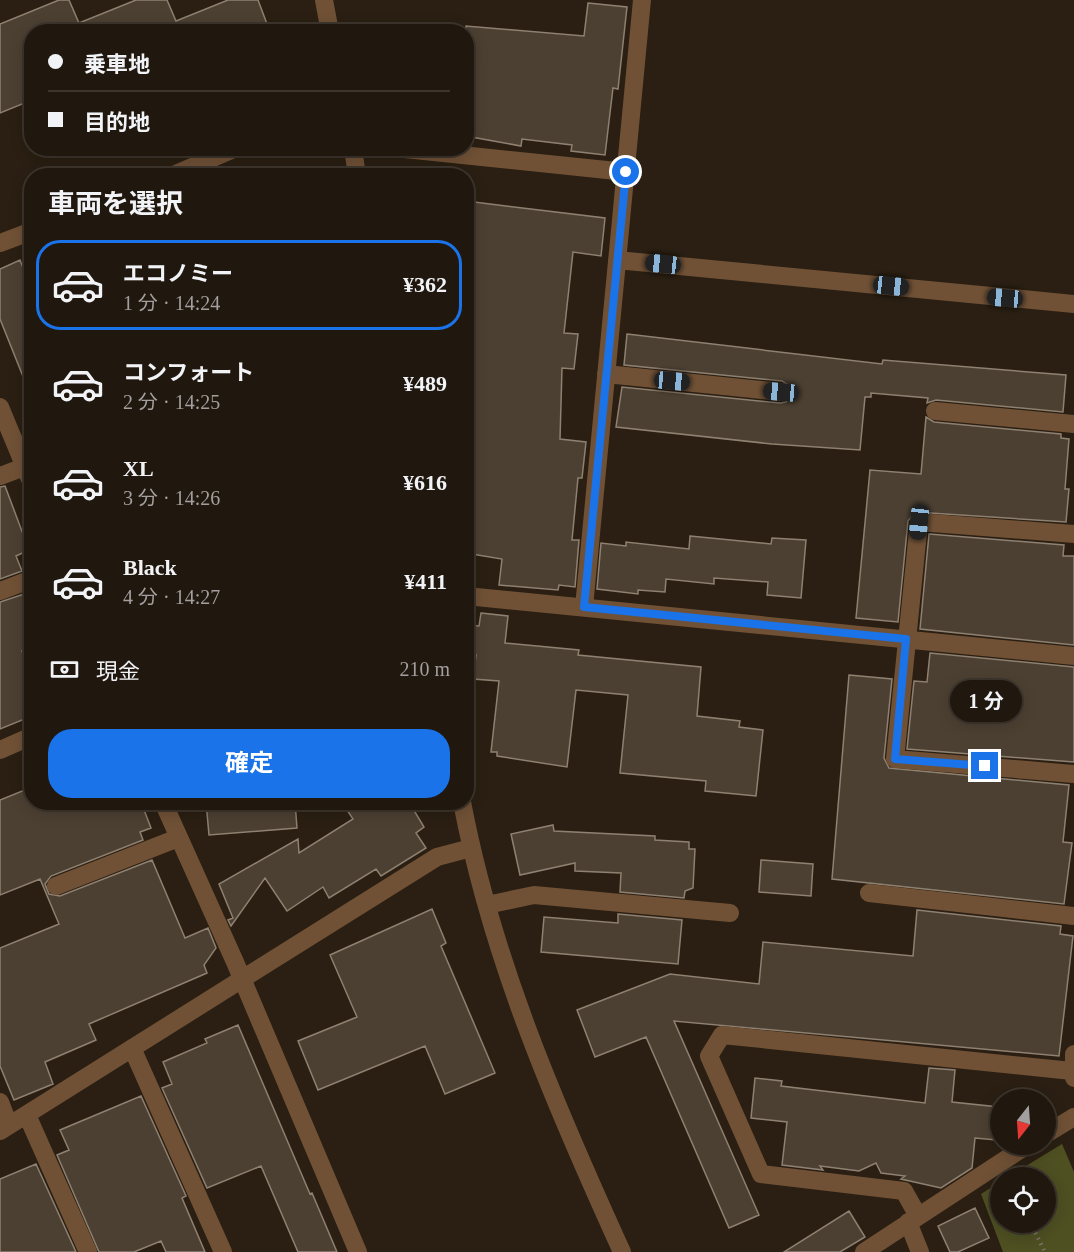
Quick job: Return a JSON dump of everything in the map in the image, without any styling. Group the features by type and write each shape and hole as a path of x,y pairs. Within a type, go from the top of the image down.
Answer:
{"street":[{"path":"324,0 328,24"},
{"path":"584,607 642,0"},
{"path":"190,168 217,156"},
{"path":"472,156 626,172"},
{"path":"0,243 24,234"},
{"path":"618,260 1074,304"},
{"path":"606,374 781,392"},
{"path":"0,407 24,467 0,476"},
{"path":"935,411 1074,424"},
{"path":"1074,534 919,522 895,759 1074,774"},
{"path":"0,591 24,582"},
{"path":"474,597 1074,656"},
{"path":"0,750 24,740"},
{"path":"167,810 358,1252"},
{"path":"464,810 471,848 515,996 544,1074 622,1252"},
{"path":"56,886 178,838"},
{"path":"0,1102 5,1128 436,857 471,848"},
{"path":"868,893 1074,916"},
{"path":"487,905 534,895 730,913"},
{"path":"920,1252 904,1191 761,1174 709,1056 722,1035 1073,1068"},
{"path":"132,1048 223,1252"},
{"path":"27,1115 88,1252"},
{"path":"1056,1128 1074,1117"},
{"path":"864,1252 1012,1155"}],"path":[{"path":"1036,1233 1046,1252"}],"green space":[{"path":"1062,1144 1074,1172 1074,1252 1003,1252 996,1233 1056,1233 1056,1167 1024,1167 1044,1155 1056,1155 1056,1148"},
{"path":"990,1188 990,1218 981,1194"}],"building":[{"path":"59,0 69,0 79,23 136,0 167,0 176,21 228,0 258,0 267,24 24,24 24,103 0,113 0,24"},
{"path":"588,3 627,7 618,89 613,88 605,155 571,151 572,145 522,139 521,146 474,137 474,27 584,36"},
{"path":"474,202 605,218 601,256 573,252 564,333 578,334 574,369 562,368 560,439 586,442 582,478 578,478 572,540 579,540 575,587 559,585 558,590 499,585 502,559 474,554"},
{"path":"20,260 24,270 24,379 0,319 0,269"},
{"path":"627,334 882,364 883,360 1066,375 1063,412 936,400 927,403 928,398 871,393 871,397 865,397 860,450 772,444 616,427 622,387 780,403 786,402 792,394 791,387 782,381 624,365"},
{"path":"926,417 934,422 1061,434 1061,438 1069,439 1065,489 1069,489 1066,522 915,512 908,521 898,622 856,618 870,470 921,474"},
{"path":"5,486 24,537 24,552 16,556 22,571 0,579 0,487"},
{"path":"929,534 1064,545 1063,556 1074,556 1074,645 920,629"},
{"path":"690,536 771,544 772,538 806,540 801,598 767,595 768,582 714,578 714,584 666,579 665,592 638,590 638,594 597,589 601,543 626,546 626,542 689,549"},
{"path":"24,594 24,650 22,651 24,655 24,719 0,729 0,602"},
{"path":"481,613 508,616 505,643 579,650 578,655 701,667 697,716 740,721 739,727 763,730 756,796 705,791 706,781 620,773 628,695 576,690 567,767 497,756 497,752 491,752 499,681 474,679 476,655 474,655 474,626 479,626"},
{"path":"930,653 1074,667 1074,762 907,749 914,681 927,682"},
{"path":"849,675 892,679 884,758 889,768 1069,785 1063,842 1072,843 1064,904 832,879"},
{"path":"24,790 24,810 144,810 151,828 140,832 143,840 51,876 45,884 49,894 60,896 152,860 185,938 208,928 216,948 204,965 207,973 89,1024 96,1040 45,1062 53,1084 14,1100 0,1066 0,948 59,924 40,879 0,895 0,800"},
{"path":"207,810 296,810 297,828 209,835"},
{"path":"347,810 414,810 424,827 416,833 426,848 381,876 376,869 329,898 323,887 287,911 265,878 231,926 228,920 233,918 219,884 298,839 299,853 353,819"},
{"path":"553,825 554,831 655,836 655,840 689,842 689,849 695,849 693,888 685,891 684,898 620,892 621,873 575,871 575,863 520,875 511,834"},
{"path":"761,860 813,864 811,896 759,892"},
{"path":"432,909 446,943 441,946 495,1073 445,1094 425,1046 318,1090 298,1041 357,1017 330,955"},
{"path":"917,910 1061,926 1060,934 1073,936 1059,1056 674,1021 759,1215 729,1228 646,1037 595,1057 577,1010 670,974 759,984 763,942 913,956"},
{"path":"618,914 682,920 678,964 541,952 544,917 618,923"},
{"path":"238,1025 337,1252 298,1252 261,1166 207,1188 162,1088 172,1084 163,1062 207,1043 205,1039"},
{"path":"929,1068 955,1070 952,1102 990,1106 990,1139 975,1138 972,1168 941,1188 901,1179 905,1176 881,1173 876,1163 859,1171 820,1166 823,1170 782,1165 787,1122 751,1118 755,1078 782,1081 781,1086 925,1103"},
{"path":"141,1096 186,1196 182,1198 205,1252 166,1252 161,1241 134,1252 99,1252 57,1155 69,1150 60,1130"},
{"path":"36,1164 76,1252 0,1252 0,1179"},
{"path":"975,1208 989,1238 958,1252 950,1252 938,1226"},
{"path":"849,1211 865,1237 840,1252 784,1252"}],"route":[{"path":"626,172 584,607 906,639 895,759 985,766"}]}
